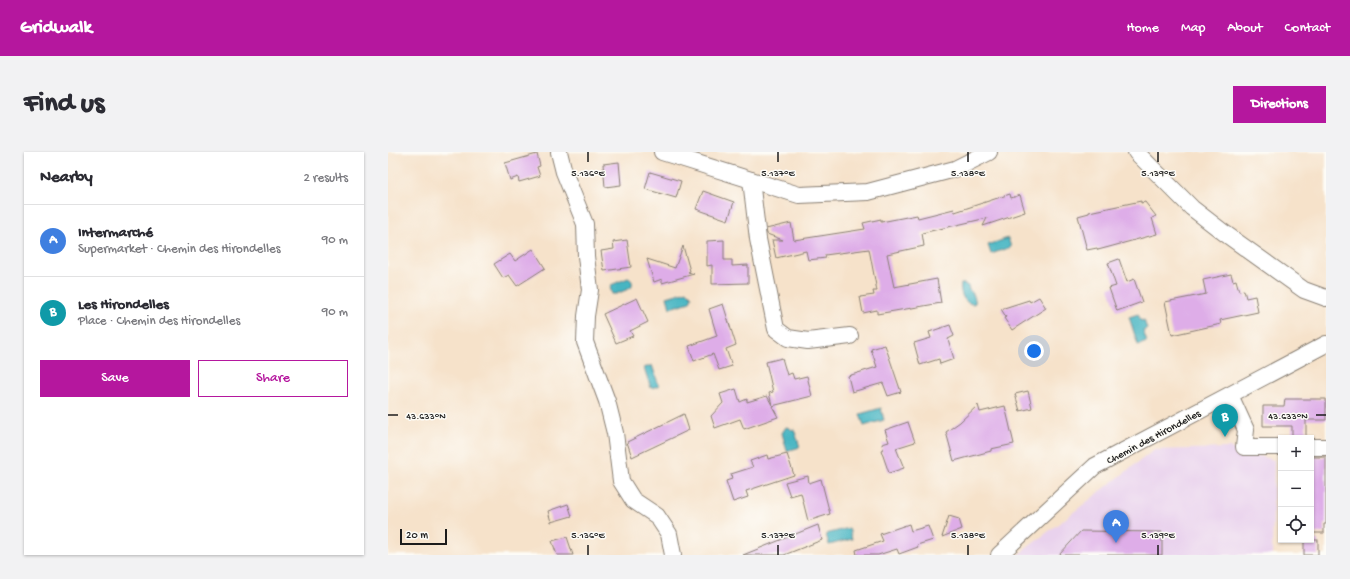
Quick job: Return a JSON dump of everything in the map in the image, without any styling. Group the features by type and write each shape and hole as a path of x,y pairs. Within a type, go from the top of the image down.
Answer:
{"street":[{"path":"559,152 564,172 585,224 586,256 590,290 586,316 585,342 607,401 615,433 621,481 633,500 657,516 669,534 673,555"},
{"path":"662,152 799,195 868,192 955,169 989,152"},
{"path":"1136,152 1192,208 1304,290 1323,295"},
{"path":"751,180 758,239 776,329 788,338 808,341 850,336"},
{"name":"Chemin des Hirondelles","path":"999,555 1095,466 1326,344"},
{"path":"1230,394 1246,430 1244,446 1278,447"},
{"path":"1314,447 1326,447"}],"shaded area":[{"path":"1229,448 1274,460 1272,555 1018,555 1154,450"}],"water":[{"path":"1008,238 1011,247 991,254 988,245"},
{"path":"628,278 632,282 631,288 616,294 612,294 610,287 611,285"},
{"path":"961,284 968,286 969,290 974,296 975,303 973,304 965,300 962,294"},
{"path":"687,291 692,296 690,302 670,308 667,297"},
{"path":"1138,314 1141,321 1144,320 1147,329 1143,331 1147,342 1138,345 1129,317"},
{"path":"652,365 659,386 651,388 644,368"},
{"path":"881,408 884,420 864,426 860,414"},
{"path":"786,427 792,430 794,429 800,447 787,451 782,433"},
{"path":"849,528 852,539 829,545 826,534"}],"building":[{"path":"537,154 540,166 537,167 540,176 519,182 518,177 510,180 505,163"},
{"path":"619,162 621,185 605,187 603,164"},
{"path":"650,172 681,181 676,198 645,189"},
{"path":"703,191 734,202 728,220 696,209"},
{"path":"1010,194 1011,198 1020,195 1025,212 983,226 987,218 922,233 924,246 887,254 894,287 937,279 941,303 877,314 877,310 863,313 860,297 874,295 873,291 877,291 869,249 825,255 826,258 808,260 806,251 776,258 772,240 783,240 767,234 766,229 791,223 794,240 865,229 863,223 881,219 881,222 917,215 918,218 954,209 955,212"},
{"path":"1141,201 1141,203 1145,202 1156,216 1152,218 1157,234 1098,250 1097,248 1087,250 1078,216 1089,212"},
{"path":"627,240 631,267 604,271 601,251 614,249 613,242"},
{"path":"724,240 724,260 732,260 732,266 748,265 748,283 712,284 712,265 707,266 707,241"},
{"path":"683,246 690,271 688,272 694,274 662,283 662,279 654,282 647,259 675,268"},
{"path":"533,249 545,268 517,286 509,275 503,278 494,264 510,254 515,261"},
{"path":"1119,259 1127,282 1134,279 1142,302 1117,311 1109,288 1116,286 1108,263"},
{"path":"1231,274 1233,281 1236,280 1239,291 1244,290 1246,298 1255,296 1258,312 1220,320 1221,324 1172,335 1165,302 1206,294 1203,280"},
{"path":"1039,297 1046,308 1012,330 1004,318 1006,317 1001,309 1029,300 1030,302"},
{"path":"637,298 648,322 630,331 633,336 616,343 603,314"},
{"path":"723,304 736,345 726,349 732,366 719,370 713,354 694,361 689,346 717,336 709,309"},
{"path":"950,325 954,336 948,339 954,359 940,364 939,359 920,365 914,343 931,338 929,332"},
{"path":"885,345 901,392 888,396 883,383 852,392 848,376 877,367 871,349"},
{"path":"782,358 787,375 792,373 794,379 807,376 812,396 772,406 778,417 744,429 740,419 715,428 711,416 723,403 720,394 736,389 740,402 747,399 747,402 767,396 772,405 769,393 773,392 766,362"},
{"path":"1028,391 1032,408 1020,411 1015,394"},
{"path":"1285,399 1326,399 1326,420 1306,420 1306,435 1292,435 1292,426 1263,426 1263,406 1284,406"},
{"path":"978,405 980,412 1005,406 1014,444 991,449 991,451 954,461 946,432 960,422"},
{"path":"684,414 689,430 632,457 627,442"},
{"path":"908,422 915,442 896,448 904,468 889,473 881,450 883,449 882,444 889,442 885,430"},
{"path":"787,454 794,475 746,491 748,497 733,502 726,481 732,479 731,474 753,467 750,461 767,455 768,459"},
{"path":"1314,457 1326,457 1326,524 1324,524 1324,533 1314,533"},
{"path":"808,476 809,483 821,479 830,514 808,521 801,493 790,496 785,482"},
{"path":"568,504 572,516 551,522 548,511"},
{"path":"949,516 959,519 962,529 942,537"},
{"path":"909,524 911,531 928,526 933,540 917,545 918,547 899,554 897,549 878,555 857,555 856,550 883,541 880,534"},
{"path":"818,525 822,540 784,555 743,555"},
{"path":"1081,531 1162,532 1162,555 1059,555"},
{"path":"567,537 573,555 557,555 552,541"},
{"path":"1314,540 1318,540 1318,555 1304,555 1304,543 1314,543"}],"place":[{"name":"Les Hirondelles","path":"1225,437"},
{"name":"Intermarché","path":"1116,543"}]}
